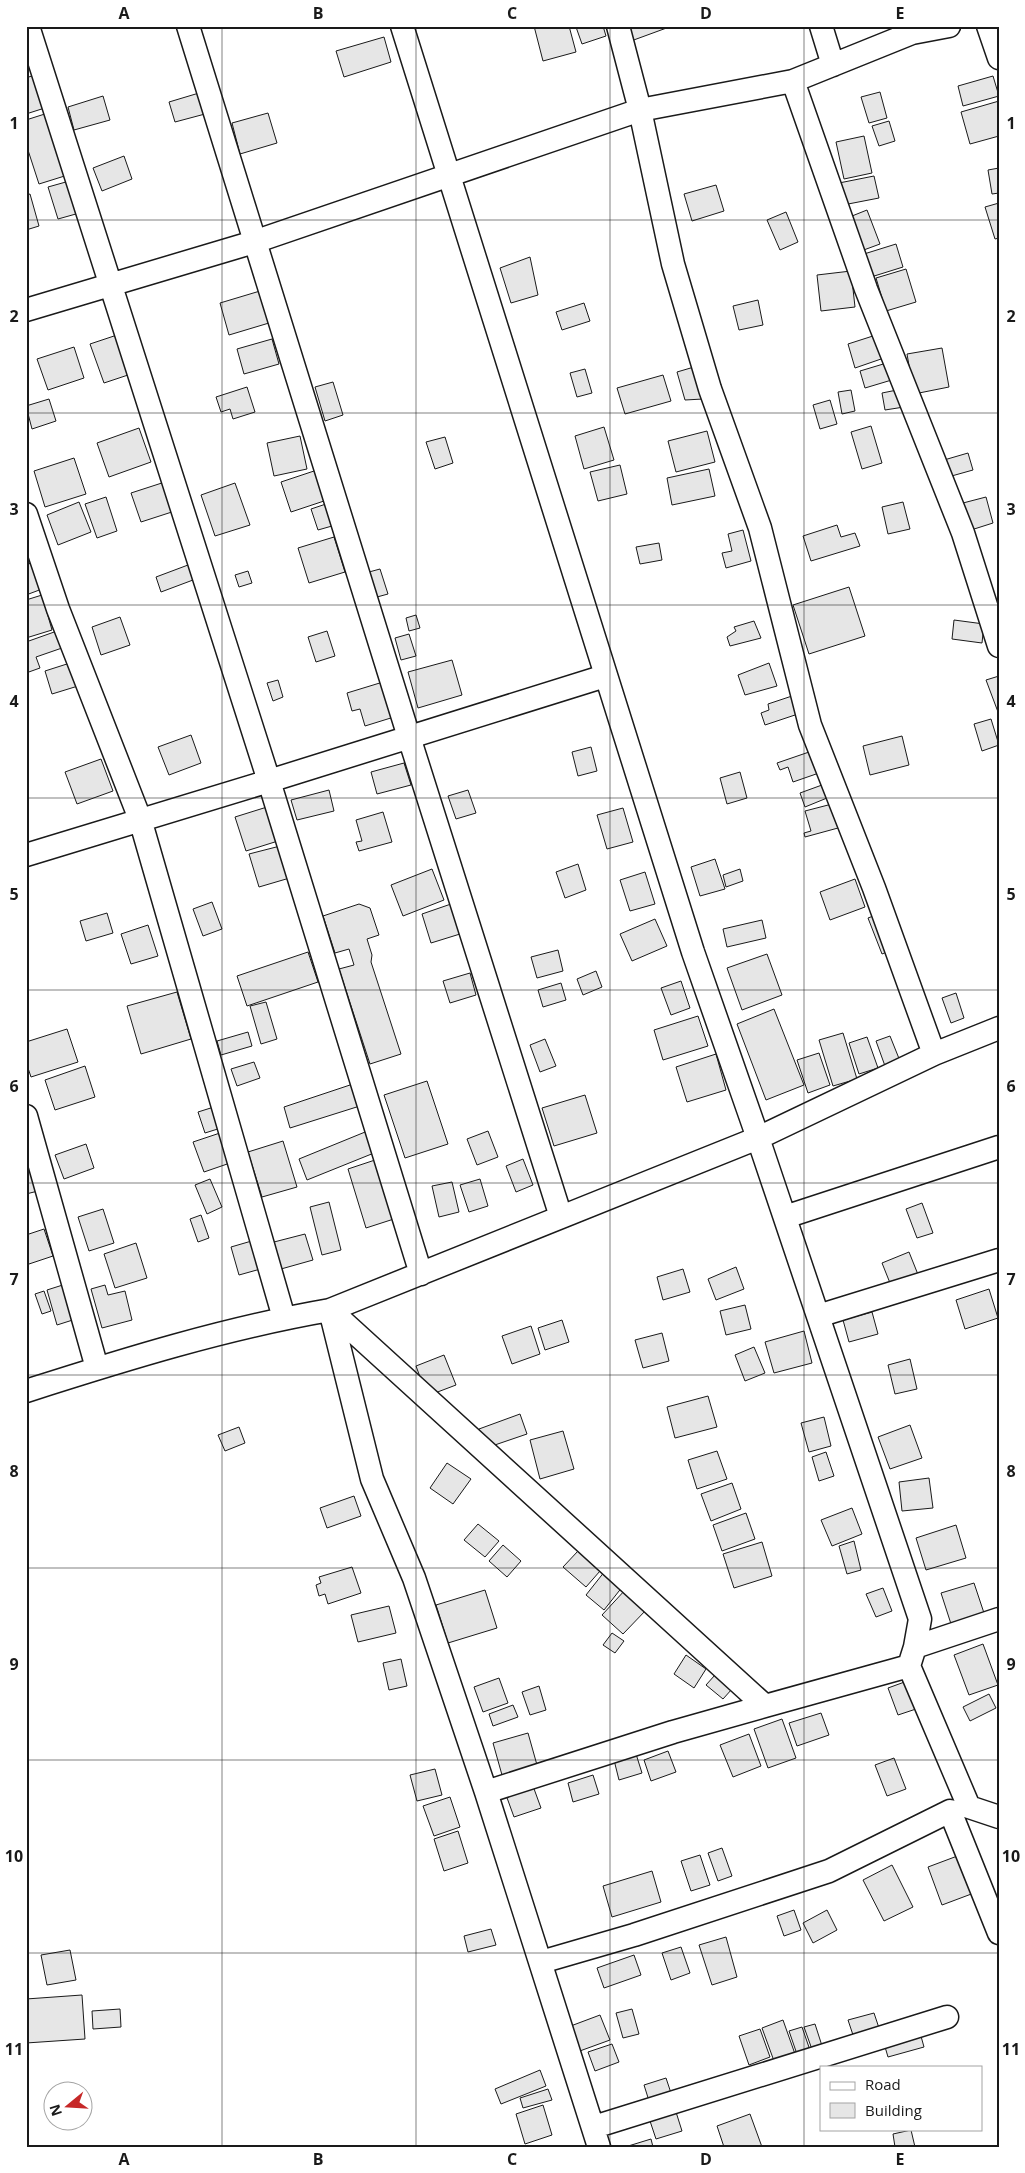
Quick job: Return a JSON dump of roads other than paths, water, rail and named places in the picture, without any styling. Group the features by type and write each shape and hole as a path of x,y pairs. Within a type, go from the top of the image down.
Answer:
{"street":[{"path":"28,26 269,781 422,1274"},
{"path":"188,26 409,737 562,1217"},
{"path":"402,26 693,952 785,1217 920,1619 912,1656 999,1934"},
{"path":"618,26 640,110 673,264 710,389 760,528 810,725 874,888 934,1054"},
{"path":"821,26 832,65"},
{"path":"26,310 254,242 640,110 793,81 912,33 949,26"},
{"path":"988,26 999,58"},
{"path":"793,81 866,289 963,533 999,646"},
{"path":"26,514 58,609 140,819 284,1318"},
{"path":"26,855 605,676"},
{"path":"26,1391 198,1338 284,1318 330,1310 758,1138 934,1054 999,1028"},
{"path":"26,1116 97,1368"},
{"path":"785,1217 999,1147"},
{"path":"818,1316 999,1260"},
{"path":"330,1310 765,1706"},
{"path":"330,1310 372,1479 414,1578 486,1792 597,2137 947,2017"},
{"path":"486,1792 673,1732 765,1706 912,1656 999,1620"},
{"path":"541,1962 634,1935 829,1871 960,1809 999,1817"}]}
